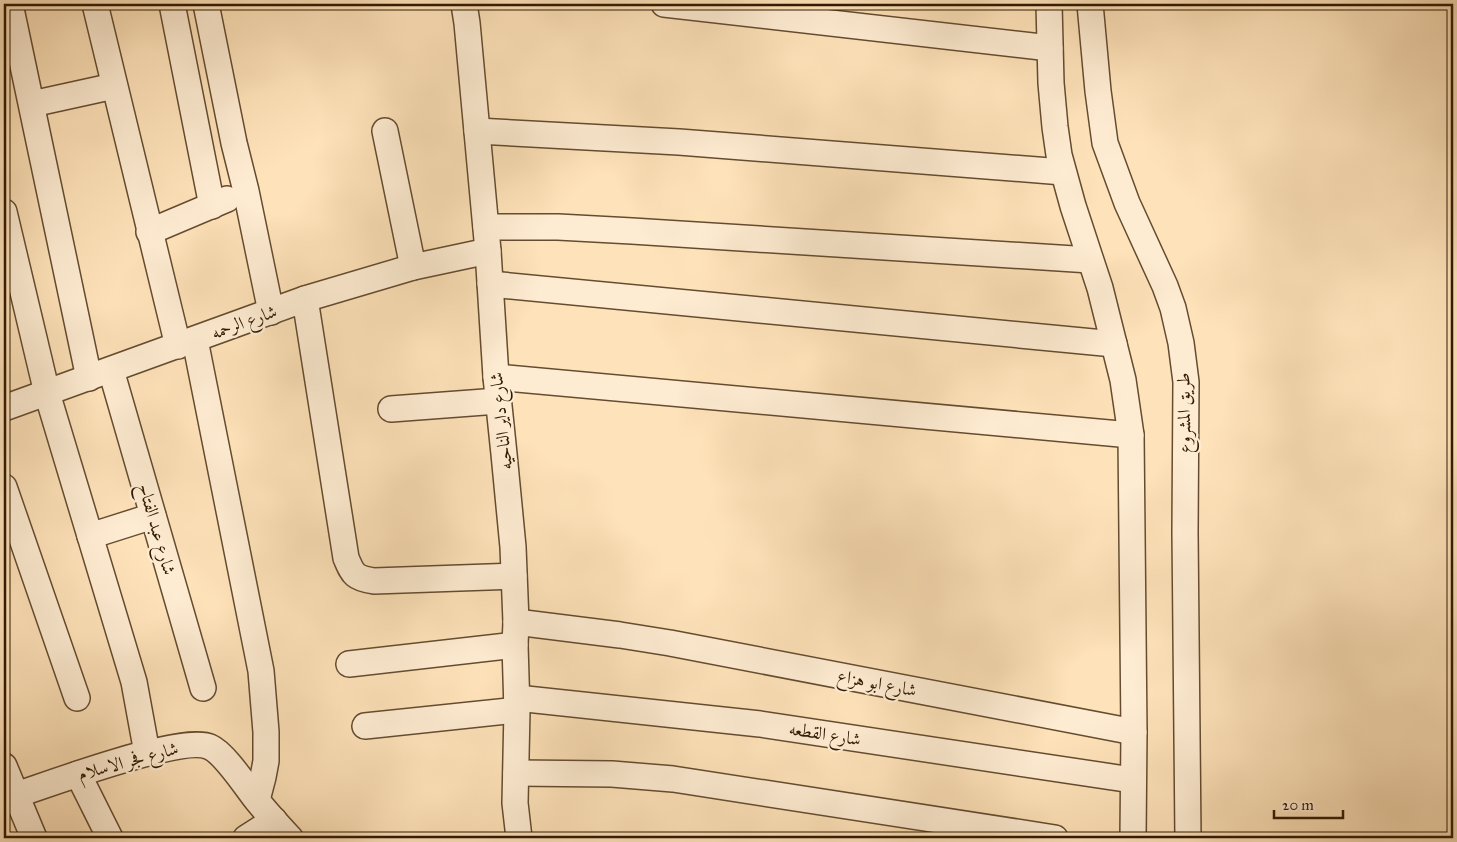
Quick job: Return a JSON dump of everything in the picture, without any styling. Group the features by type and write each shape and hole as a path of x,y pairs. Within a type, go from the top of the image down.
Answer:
{"street":[{"name":"شارع عبد الفتاح","path":"10,4 32,104 100,374 153,516 203,688"},
{"path":"95,4 150,232 186,343 262,671 266,761 257,800"},
{"path":"172,4 212,206"},
{"path":"206,4 271,312"},
{"name":"شارع داير الناحيه","path":"464,4 487,239 497,389 506,471 514,576 517,704 515,803 520,838"},
{"path":"664,4 1050,48"},
{"path":"1049,4 1054,127 1063,172 1100,288 1122,380 1131,435 1134,732 1132,780 1133,838"},
{"name":"طريق المشروع","path":"1090,4 1105,143 1127,203 1165,286 1173,308 1181,343 1186,382 1185,541 1188,838"},
{"path":"32,104 114,86"},
{"path":"477,131 679,142 1063,172"},
{"path":"385,132 413,268"},
{"path":"150,232 246,191"},
{"path":"4,212 47,393 134,682 147,753"},
{"name":"شارع الرحمه","path":"5,401 47,393 305,299 413,268 487,239 558,227 1090,260"},
{"path":"490,284 1114,344"},
{"path":"305,299 346,558 352,572 360,579 374,581 514,576"},
{"path":"391,409 497,389 1131,435"},
{"path":"4,487 77,698"},
{"path":"90,536 153,516"},
{"name":"شارع ابو هزاع","path":"349,664 516,634 620,635 1134,732"},
{"name":"شارع القطعه","path":"365,726 517,704 760,724 1132,780"},
{"name":"شارع فجر الاسلام","path":"16,795 147,753 197,744 210,747 220,755 282,829"},
{"path":"4,766 31,837"},
{"path":"516,773 612,774 673,779 1055,838"},
{"path":"78,774 110,838"},
{"path":"246,838 282,829"}]}
